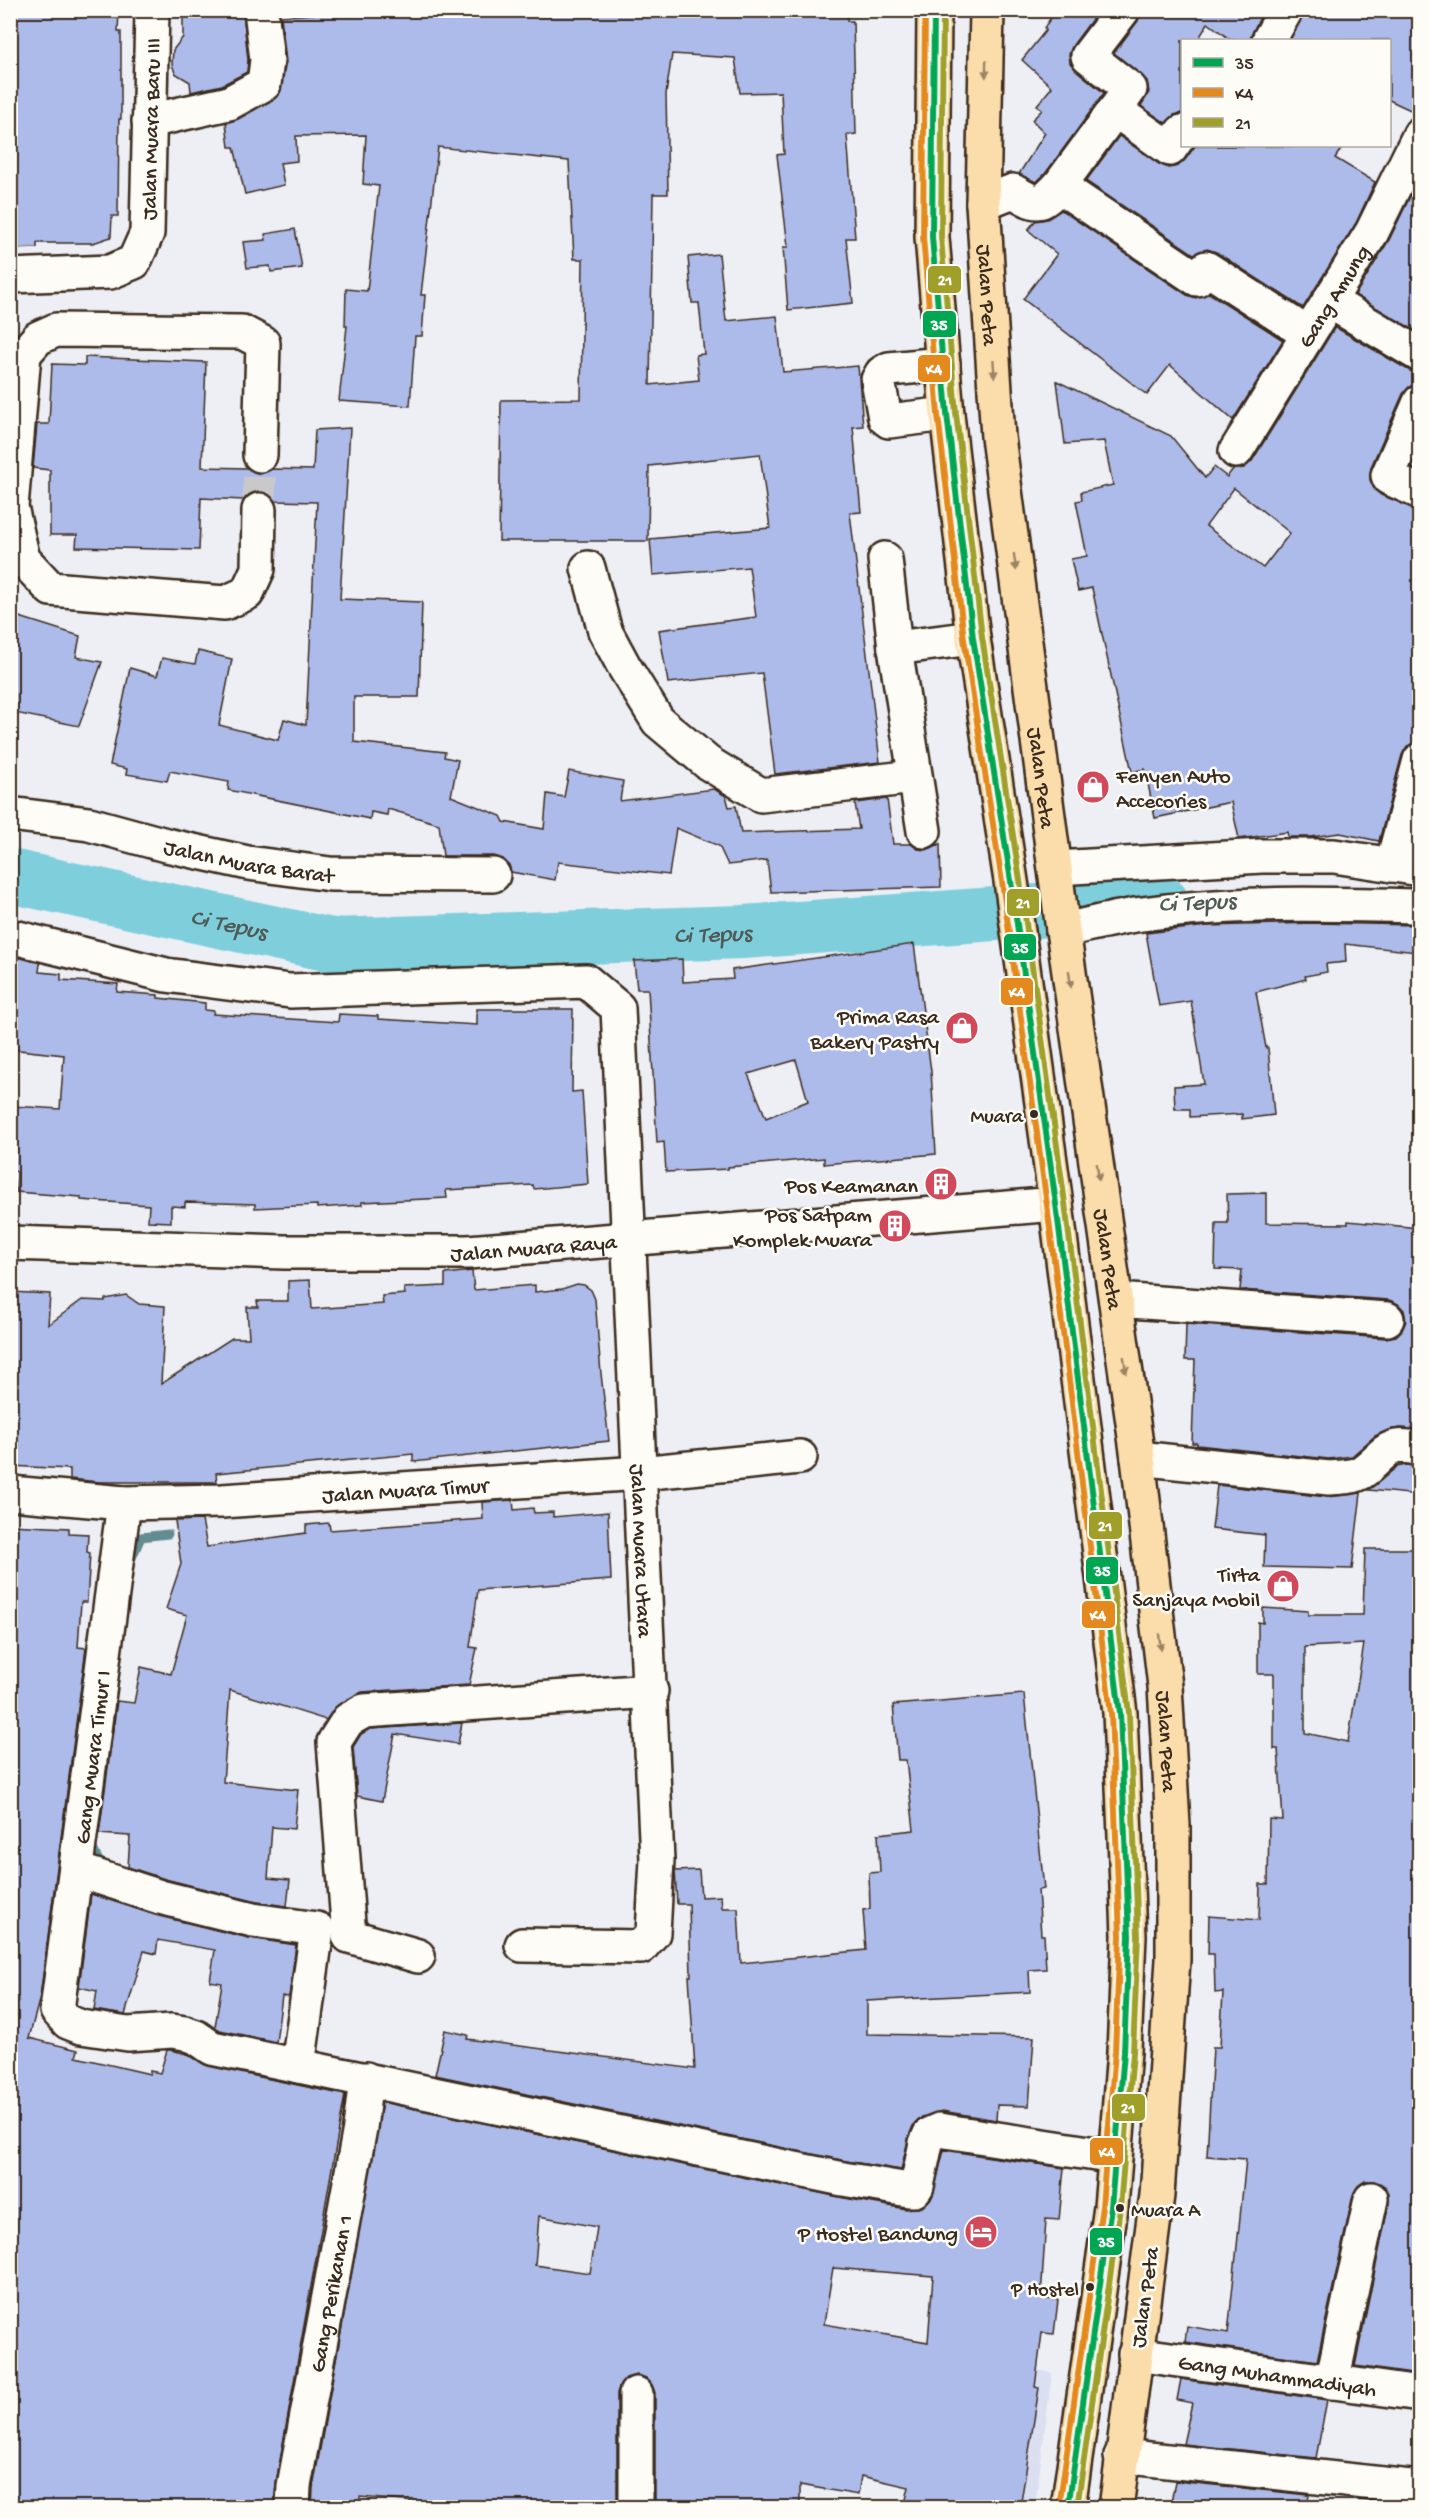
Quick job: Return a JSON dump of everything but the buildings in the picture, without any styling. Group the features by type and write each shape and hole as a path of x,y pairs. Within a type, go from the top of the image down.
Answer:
{"main road":[{"name":"Jalan Peta","path":"934,10 932,237 947,414 973,638 1011,881 1056,1204 1120,1713 1129,1936 1124,2052 1109,2219 1068,2508"},
{"name":"Jalan Peta","path":"987,10 983,203 998,437 1063,926 1138,1458 1165,1686 1173,1825 1173,1960 1157,2195 1116,2508"}],"street":[{"name":"Jalan Muara Baru III","path":"10,276 110,272 134,262 147,233 152,10"},
{"path":"149,121 229,103 264,84 267,60 261,10"},
{"path":"983,203 1013,191 1035,204 1043,202 1059,186 1115,110 1130,89 1088,56 1123,10"},
{"path":"1270,39 1286,10"},
{"path":"1115,110 1170,149 1181,133"},
{"name":"Gang Amung","path":"1236,451 1372,232 1419,134"},
{"path":"1059,186 1197,279 1206,267 1308,334"},
{"path":"1329,301 1419,355"},
{"path":"259,510 258,569 247,593 225,603 51,589 23,559 11,507 24,354 38,338 56,330 242,332 263,344 260,455"},
{"path":"943,364 889,369 878,380 885,418 889,421 947,414"},
{"path":"1419,402 1388,475 1389,478 1419,492"},
{"path":"885,559 914,777 924,831"},
{"path":"588,568 605,631 630,677 658,721 708,763 761,795 914,777"},
{"path":"896,648 973,638"},
{"path":"1057,872 1274,856 1334,856 1406,867 1419,760"},
{"name":"Jalan Muara Barat","path":"10,814 89,824 166,845 248,863 330,874 493,875"},
{"path":"1063,926 1134,915 1211,908 1322,903 1419,906"},
{"name":"Jalan Muara Utara","path":"10,936 166,975 290,991 586,981 618,1008 651,1691 657,1860 653,1933 641,1947 522,1945"},
{"name":"Jalan Muara Raya","path":"10,1243 285,1252 468,1252 1056,1204"},
{"path":"1116,1300 1387,1319"},
{"path":"1138,1458 1329,1478 1350,1477 1362,1472 1385,1450 1395,1446 1419,1449"},
{"name":"Jalan Muara Timur","path":"10,1493 124,1503 222,1501 640,1473 800,1457"},
{"name":"Gang Muara Timur I","path":"124,1503 57,2010 68,2022 81,2027 128,2034 172,2031 185,2033 196,2037 212,2048 298,2066"},
{"path":"418,1956 349,1936 334,1742 348,1720 364,1711 651,1691"},
{"path":"77,1870 160,1898 254,1920 317,1929 298,2066 843,2179 909,2190 914,2190 917,2186 930,2134 939,2130 1115,2157"},
{"name":"Gang Perikanan 1","path":"292,2508 294,2486 360,2128 366,2079"},
{"path":"1332,2382 1371,2199"},
{"name":"Gang Muhammadiyah","path":"1135,2354 1419,2394"},
{"path":"636,2394 636,2508"},
{"path":"1121,2456 1419,2488"}],"path":[{"path":"10,1599 14,1601 10,1630"}],"shaded area":[{"path":"1016,2366 1052,2373 1035,2507 960,2508"}],"waterway":[{"name":"Ci Tepus","path":"10,876 331,945 743,932 1162,902"},
{"path":"129,1565 141,1537 168,1534"},
{"path":"93,1840 92,1847 103,1869"}],"tunnel":[{"path":"259,510 260,455"}],"transit line":[{"name":"K4","path":"925,10 923,237 938,415 964,639 1002,882 1047,1205 1111,1714 1120,1936 1115,2051 1102,2206 1059,2507"},
{"name":"35","path":"934,10 932,237 947,414 973,638 1011,881 1056,1204 1120,1713 1129,1936 1124,2052 1111,2207 1068,2508"},
{"name":"21","path":"943,10 941,237 956,413 982,637 1020,880 1065,1203 1129,1713 1138,1936 1133,2053 1120,2208 1077,2508"}],"place":[{"name":"Fenyen Auto Accecories","path":"1093,787"},
{"name":"Prima Rasa Bakery Pastry","path":"962,1028"},
{"name":"Muara","path":"1034,1114"},
{"name":"Pos Keamanan","path":"941,1184"},
{"name":"Pos Satpam Komplek Muara","path":"895,1226"},
{"name":"Tirta Sanjaya Mobil","path":"1283,1586"},
{"name":"Muara A","path":"1120,2208"},
{"name":"P Hostel Bandung","path":"981,2232"},
{"name":"P Hostel","path":"1090,2287"}]}
